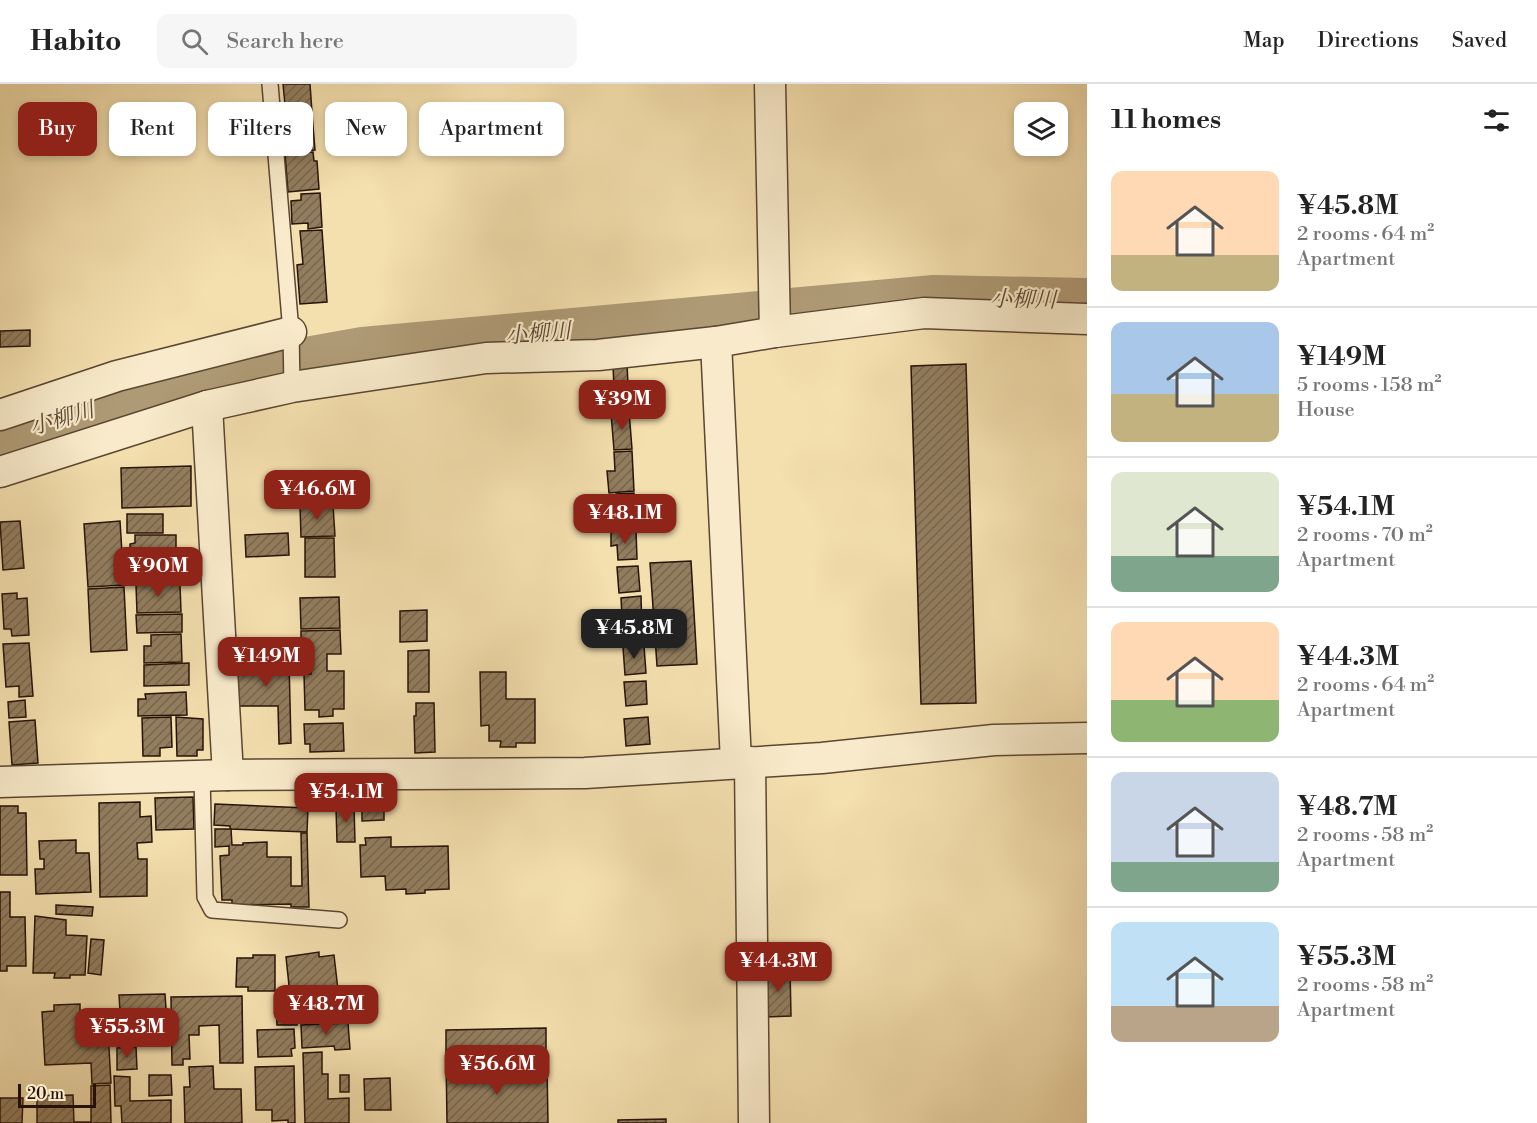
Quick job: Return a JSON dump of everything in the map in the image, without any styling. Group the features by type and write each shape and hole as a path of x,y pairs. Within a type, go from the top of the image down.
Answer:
{"street":[{"path":"770,84 775,332"},
{"path":"0,472 207,406 292,387 486,358 597,355 716,342 924,313 1087,319"},
{"path":"0,415 117,376 291,332"},
{"path":"716,342 743,762 754,1123"},
{"path":"207,406 215,776"},
{"path":"0,782 215,776 585,773 822,758 994,740 1087,738"}],"lane":[{"path":"270,84 291,332 292,387"},
{"path":"215,776 205,897 212,910 339,920"}],"building":[{"path":"283,84 310,84 311,102 285,102"},
{"path":"313,126 315,150 313,150"},
{"path":"313,152 314,161 317,161 319,189 288,192 285,156 313,156"},
{"path":"320,193 322,227 308,229 308,223 292,224 291,201 301,200 301,194"},
{"path":"322,230 327,302 300,304 297,265 303,264 300,231"},
{"path":"30,330 30,346 0,347 0,331"},
{"path":"966,364 976,703 921,704 911,366"},
{"path":"613,365 627,365 629,404 609,404 608,389 614,388"},
{"path":"629,411 632,449 614,450 611,413"},
{"path":"632,451 634,491 609,493 607,471 615,471 614,452"},
{"path":"191,466 191,506 122,508 121,468"},
{"path":"634,493 636,529 610,530 609,509 617,509 616,494"},
{"path":"333,505 335,536 301,537 300,506"},
{"path":"127,514 163,514 163,533 127,533"},
{"path":"20,521 24,568 3,570 0,522"},
{"path":"120,521 124,585 88,587 84,524"},
{"path":"636,531 637,559 618,560 617,545 611,546 611,532"},
{"path":"288,533 289,555 246,557 245,535"},
{"path":"135,535 176,535 176,557 130,557 130,544 135,543"},
{"path":"305,538 334,538 335,577 305,577"},
{"path":"691,561 697,664 657,666 650,563"},
{"path":"183,562 184,582 136,583 135,563"},
{"path":"638,566 640,591 619,593 617,567"},
{"path":"180,584 181,612 137,613 136,585"},
{"path":"124,587 127,650 91,652 88,589"},
{"path":"17,593 17,599 27,598 29,635 12,636 11,629 4,629 2,594"},
{"path":"641,596 642,634 623,634 621,598"},
{"path":"339,597 340,628 301,629 300,598"},
{"path":"427,610 427,641 400,642 400,611"},
{"path":"182,614 182,632 137,633 136,615"},
{"path":"340,630 341,654 327,654 327,671 344,671 344,709 333,709 333,716 319,717 319,710 305,710 304,674 311,674 310,654 301,654 301,631"},
{"path":"181,634 182,662 144,663 144,646 151,646 151,635"},
{"path":"29,643 33,696 19,697 19,686 6,687 3,644"},
{"path":"644,646 646,673 625,675 623,647"},
{"path":"429,650 429,692 408,692 408,651"},
{"path":"268,652 268,661 289,661 291,743 279,744 278,706 237,706 236,656"},
{"path":"189,663 189,685 144,686 144,665"},
{"path":"480,672 506,672 506,699 535,699 535,743 516,743 516,747 500,747 501,741 489,741 489,725 481,726"},
{"path":"646,681 647,704 626,706 624,682"},
{"path":"186,692 187,715 138,716 138,699 146,699 145,694"},
{"path":"25,700 26,717 9,718 8,702"},
{"path":"416,703 434,703 435,752 415,753"},
{"path":"171,717 172,747 160,748 160,756 143,756 142,718"},
{"path":"176,717 203,719 203,750 197,750 197,756 177,756"},
{"path":"648,717 650,744 626,746 624,719"},
{"path":"35,720 38,763 12,765 9,722"},
{"path":"343,723 344,751 310,752 310,744 305,744 304,724"},
{"path":"193,797 194,829 156,830 155,798"},
{"path":"140,802 140,817 151,816 152,842 137,843 138,859 147,859 147,896 100,897 99,803"},
{"path":"215,804 308,808 307,832 230,829 230,826 214,825"},
{"path":"384,805 384,820 362,821 362,806"},
{"path":"0,806 18,806 18,813 26,813 27,875 0,875"},
{"path":"354,806 355,842 337,842 336,807"},
{"path":"215,829 231,829 232,845 267,842 267,857 291,857 291,886 302,886 301,833 307,833 309,907 291,907 291,904 232,905 232,900 222,900 220,856 229,855 229,846 215,847"},
{"path":"391,837 391,847 448,846 449,889 406,894 406,889 386,890 385,876 361,877 360,845 366,845 365,838"},
{"path":"76,840 76,853 89,853 91,892 36,894 35,869 44,869 44,859 40,859 39,841"},
{"path":"0,892 10,892 10,917 25,917 26,966 7,966 7,971 0,971"},
{"path":"56,905 93,907 92,916 56,914"},
{"path":"35,916 66,920 66,935 87,936 85,975 54,978 55,973 33,973"},
{"path":"91,939 104,940 101,975 88,973"},
{"path":"319,952 319,957 334,955 338,990 290,995 286,957"},
{"path":"253,955 275,955 275,991 248,991 248,987 236,987 237,958 253,958"},
{"path":"790,969 791,1016 766,1017 764,970"},
{"path":"165,994 166,1009 120,1011 119,995"},
{"path":"242,996 243,1063 220,1063 219,1025 199,1026 199,1035 189,1035 190,1059 183,1059 183,1065 172,1065 171,997"},
{"path":"344,1000 345,1019 301,1021 300,1001"},
{"path":"296,1002 297,1025 277,1025 276,1003"},
{"path":"80,1004 80,1015 107,1014 111,1083 92,1084 91,1063 45,1065 42,1012 54,1011 54,1005"},
{"path":"158,1023 158,1045 114,1046 114,1024"},
{"path":"348,1023 350,1049 335,1050 334,1046 302,1048 301,1025"},
{"path":"546,1028 546,1056 516,1056 516,1051 446,1053 446,1030"},
{"path":"294,1029 295,1048 291,1049 292,1056 258,1057 257,1030"},
{"path":"136,1047 137,1069 117,1070 117,1048"},
{"path":"322,1052 322,1074 328,1074 328,1099 349,1098 349,1123 305,1123 303,1053"},
{"path":"460,1054 460,1083 485,1083 485,1069 502,1068 503,1082 524,1082 523,1058 533,1058 533,1066 547,1066 548,1123 447,1123 446,1055"},
{"path":"213,1066 214,1089 241,1089 242,1123 185,1123 184,1087 190,1087 189,1067"},
{"path":"294,1066 295,1123 288,1123 288,1120 272,1121 272,1110 256,1110 255,1067"},
{"path":"149,1075 171,1075 172,1095 149,1096"},
{"path":"340,1075 349,1075 349,1092 340,1092"},
{"path":"114,1076 130,1077 130,1101 171,1100 171,1123 122,1123 121,1106 115,1106"},
{"path":"390,1078 391,1110 365,1110 364,1079"},
{"path":"110,1085 111,1123 37,1123 37,1096 73,1095 74,1122 91,1122 91,1086"},
{"path":"0,1098 23,1098 22,1123 0,1123"},
{"path":"666,1119 666,1123 618,1123 618,1120"}],"waterway":[{"name":"小柳川","path":"0,437 184,382 363,350 934,298 1087,301"}]}
